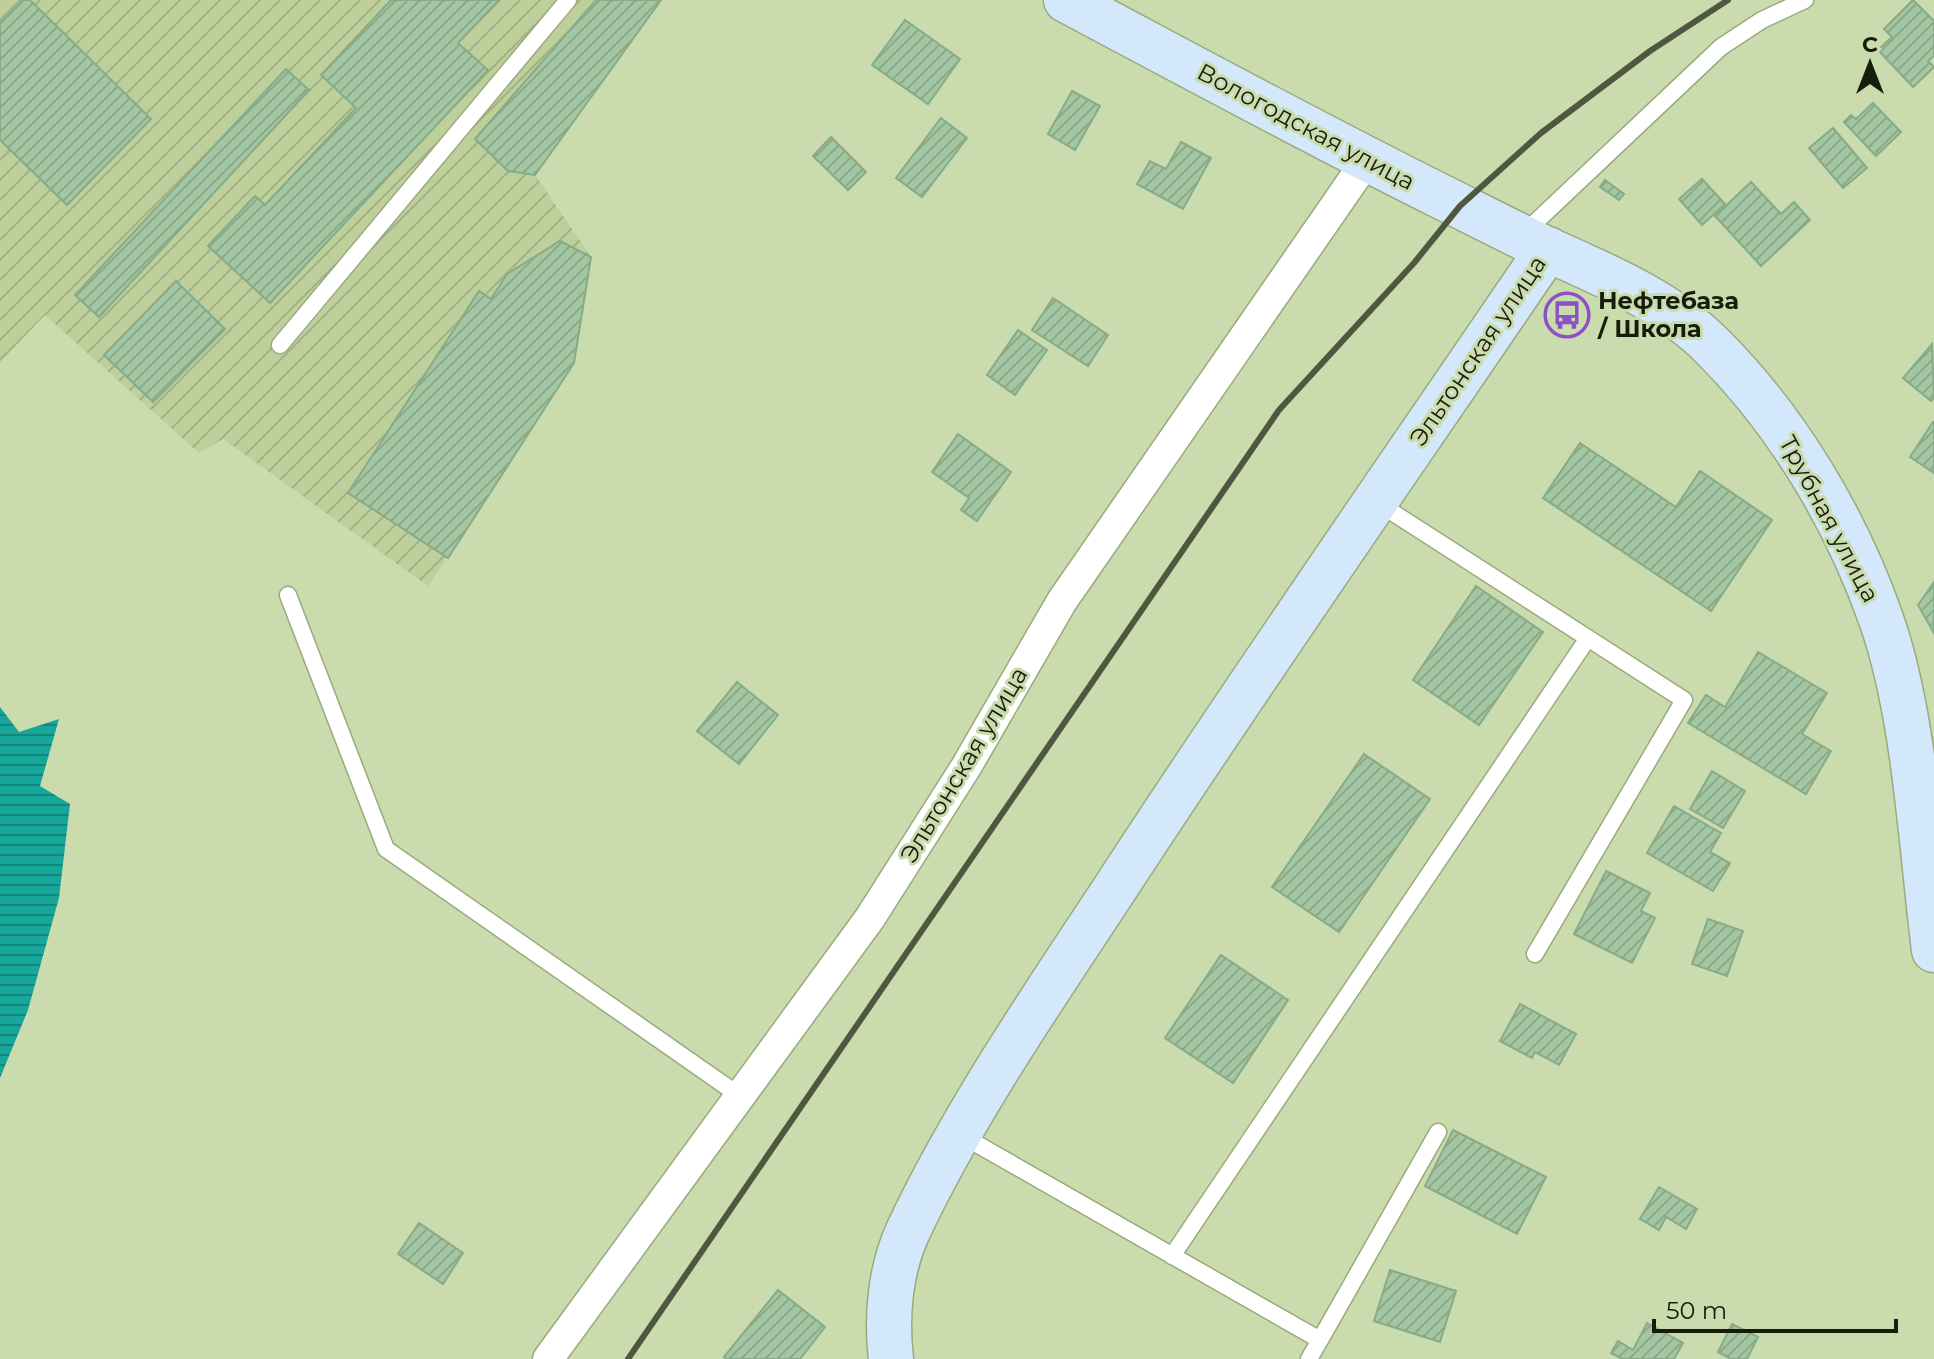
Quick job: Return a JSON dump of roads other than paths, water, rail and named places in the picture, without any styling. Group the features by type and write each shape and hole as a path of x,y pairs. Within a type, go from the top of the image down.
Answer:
{"main road":[{"name":"Вологодская улица","path":"1066,0 1367,160 1535,243"},
{"name":"Эльтонская улица","path":"891,1359 888,1331 894,1279 907,1233 961,1135 1039,1004 1251,681 1375,501 1535,243"},
{"name":"Трубная улица","path":"1535,243 1626,286 1711,345 1762,404 1806,465 1859,565 1881,619 1897,673 1934,950"}],"street":[{"name":"Эльтонская улица","path":"548,1359 870,918 966,767 1062,601 1367,160"}],"lane":[{"path":"280,345 568,0"},
{"path":"1535,243 1721,47 1762,20 1805,0"},
{"path":"1375,501 1684,700 1535,954"},
{"path":"288,595 386,849 740,1096"},
{"path":"1172,1256 1588,638"},
{"path":"1309,1359 1438,1132"},
{"path":"961,1135 1320,1340"}],"water":[{"path":"0,707 19,732 59,719 40,786 70,804 59,898 28,1010 0,1078"}],"railway":[{"path":"628,1359 1279,410 1414,263 1460,206 1541,133 1650,51 1728,0"}],"place":[{"name":"Нефтебаза / Школа","path":"1567,315"}]}
